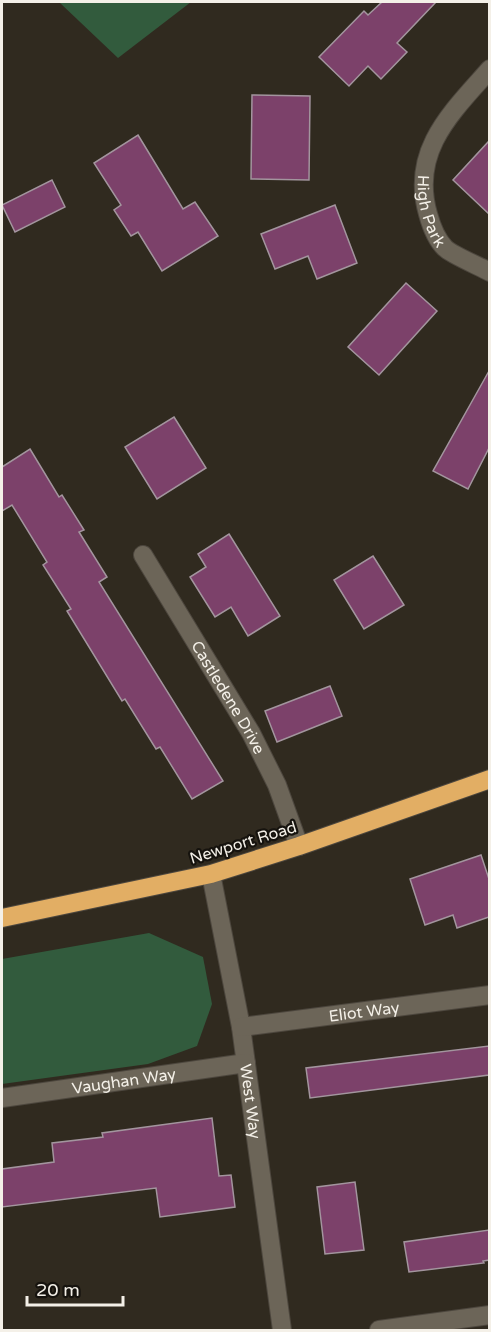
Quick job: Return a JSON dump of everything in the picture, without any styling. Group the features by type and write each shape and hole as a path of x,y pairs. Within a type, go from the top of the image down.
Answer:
{"highway":[{"name":"Newport Road","path":"2,918 211,874 299,846 489,779"}],"street":[{"name":"High Park","path":"489,69 444,120 428,152 423,173 424,200 431,224 445,248 489,272"},
{"name":"Castledene Drive","path":"143,555 251,733 277,785 299,846"},
{"name":"West Way","path":"211,874 241,1027 282,1330"},
{"name":"Eliot Way","path":"241,1027 489,995"},
{"name":"Vaughan Way","path":"2,1098 246,1064"},
{"path":"379,1330 489,1316"}],"green space":[{"path":"59,2 191,2 118,58"},
{"path":"149,933 203,957 212,1004 197,1046 148,1064 2,1084 2,959"}],"building":[{"path":"382,2 436,2 397,43 407,52 381,79 368,66 349,86 319,57 364,11 368,15"},
{"path":"252,95 310,96 309,180 251,179"},
{"path":"138,135 183,209 195,202 218,236 162,271 138,232 131,236 114,210 121,205 94,163"},
{"path":"489,141 489,214 453,180"},
{"path":"52,180 65,207 15,232 2,205"},
{"path":"335,205 357,263 317,279 308,256 275,269 261,234"},
{"path":"406,283 437,311 379,375 348,347"},
{"path":"489,371 489,448 468,489 433,471"},
{"path":"174,417 206,468 157,499 125,447"},
{"path":"30,449 59,497 62,495 84,530 79,532 107,577 99,582 223,781 192,799 160,747 156,749 125,699 122,701 67,611 71,609 43,565 47,562 12,505 2,511 2,467"},
{"path":"229,534 280,616 248,636 231,607 215,617 190,577 206,567 198,554"},
{"path":"373,556 404,605 364,629 334,580"},
{"path":"330,686 342,716 277,742 265,711"},
{"path":"481,855 489,879 489,917 457,928 453,915 425,925 410,879"},
{"path":"489,1046 489,1075 310,1098 306,1068"},
{"path":"212,1118 219,1176 231,1175 235,1207 160,1217 156,1188 2,1207 2,1169 54,1162 52,1143 103,1137 102,1133"},
{"path":"355,1182 364,1250 325,1254 317,1187"},
{"path":"489,1230 489,1260 483,1261 484,1263 409,1272 404,1242"}]}
